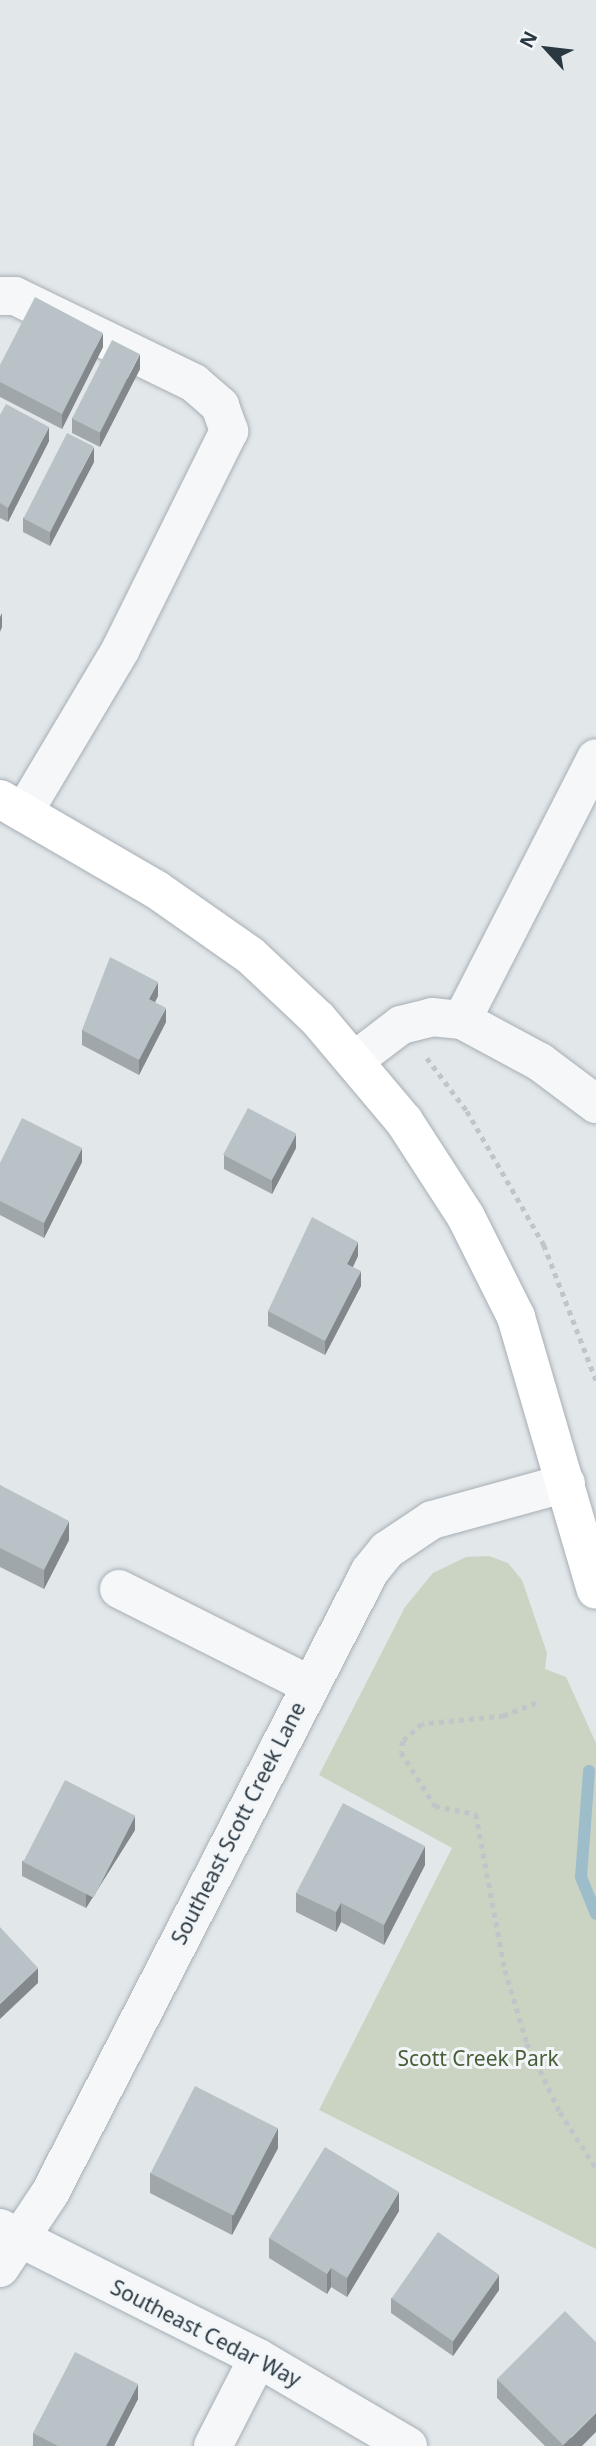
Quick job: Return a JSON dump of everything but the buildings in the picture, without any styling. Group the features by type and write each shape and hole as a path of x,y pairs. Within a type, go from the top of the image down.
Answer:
{"main road":[{"path":"12,806 241,948 355,1060 422,1146 483,1251 528,1352 596,1590"}],"street":[{"path":"0,296 15,296 194,383 220,406 229,431 121,649 12,806"},
{"path":"461,1020 596,758"},
{"path":"355,1060 401,1025 432,1017 461,1020 540,1062 596,1104"},
{"name":"Southeast Scott Creek Lane","path":"7,2244 50,2193 308,1684 370,1572 408,1533 461,1508 566,1483"},
{"path":"119,1589 308,1684"},
{"name":"Southeast Cedar Way","path":"7,2244 258,2358 408,2446"},
{"path":"213,2446 258,2358"}],"path":[{"path":"536,1703 504,1716 422,1724 403,1741 401,1752 435,1806 476,1814 505,1970 527,2043 560,2112 596,2168"}],"green space":[{"name":"Scott Creek Park","path":"489,1556 508,1563 522,1580 547,1653 545,1669 566,1677 596,1743 596,2249 319,2110 452,1848 319,1775 405,1607 433,1573 466,1557"}],"waterway":[{"path":"589,1771 581,1877 596,1914"}]}
